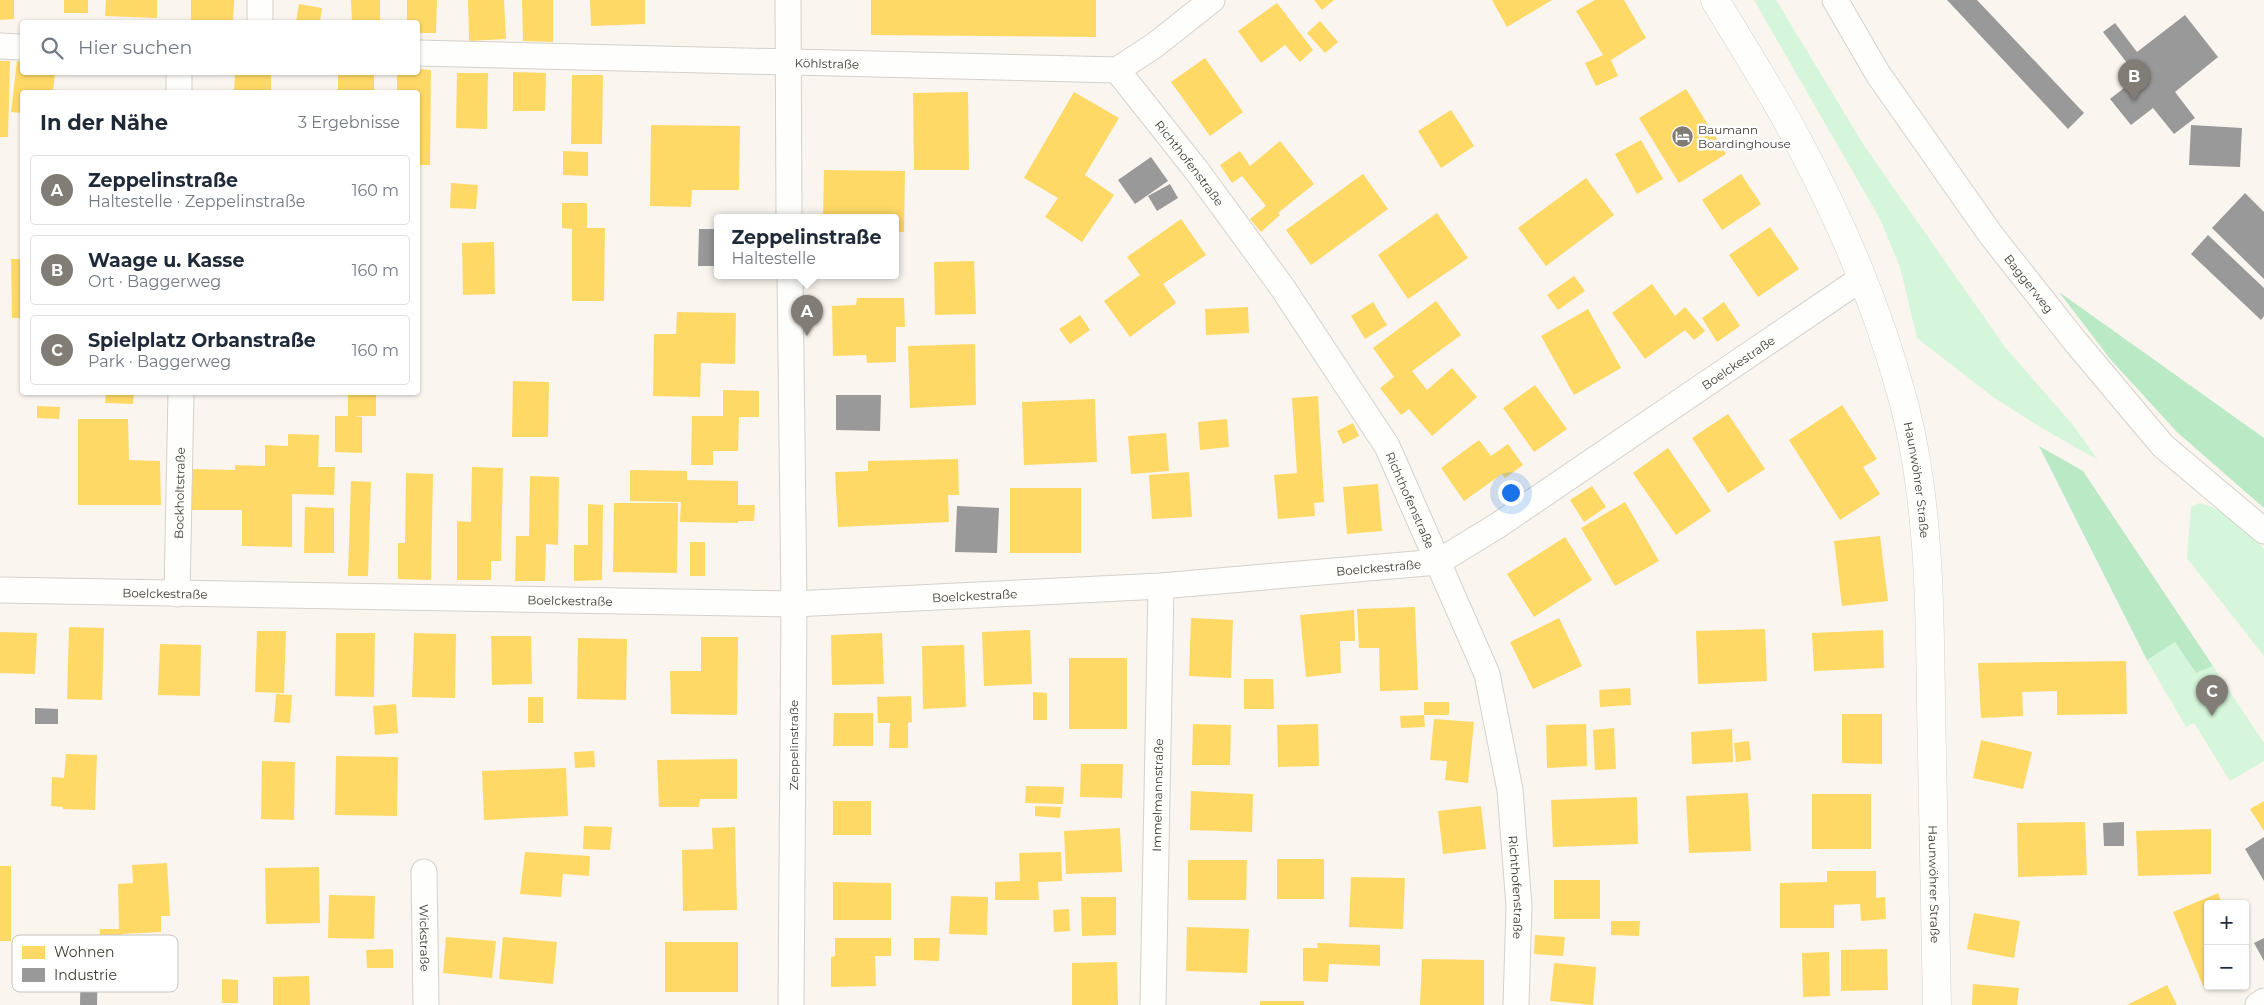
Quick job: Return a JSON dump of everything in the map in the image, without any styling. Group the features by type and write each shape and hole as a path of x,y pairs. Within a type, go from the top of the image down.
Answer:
{"street":[{"path":"260,0 260,20"},
{"path":"788,0 789,214"},
{"path":"1118,70 1155,45 1212,0"},
{"name":"Haunwöhrer Straße","path":"1715,0 1797,139 1836,214 1883,331 1904,403 1917,472 1923,529 1930,642 1937,1005"},
{"name":"Baggerweg","path":"1835,0 1878,74 1980,219 2074,340 2162,446 2264,531"},
{"path":"0,46 20,47"},
{"name":"Köhlstraße","path":"420,52 1118,70"},
{"name":"Richthofenstraße","path":"1118,70 1197,171 1282,287 1387,446 1488,674 1510,790 1519,906 1516,1005"},
{"path":"179,75 179,90"},
{"name":"Boelckestraße","path":"0,590 794,604 1162,586 1438,562 1497,526 1862,278"},
{"name":"Zeppelinstraße","path":"790,279 794,604 791,1005"},
{"name":"Bockholtstraße","path":"177,594 181,395"},
{"name":"Immelmannstraße","path":"1153,1005 1162,586"},
{"name":"Wickstraße","path":"424,872 426,1005"},
{"path":"2258,1005 2264,1001"}],"green space":[{"path":"1754,0 1776,0 1865,147 2005,347 2073,425 2098,460 2040,427 1993,397 1917,338 1900,267 1880,219"},
{"path":"2059,292 2264,438 2264,508 2177,432 2111,360"},
{"path":"2039,446 2083,471 2213,666 2196,673 2175,642 2147,660"},
{"path":"2200,503 2227,515 2250,534 2264,549 2264,656 2187,558 2191,507"},
{"path":"2175,642 2196,673 2213,666 2264,743 2264,761 2230,781 2194,723 2186,727 2147,660"}],"building: Wohnen":[{"path":"0,0 14,0 14,19 0,20"},
{"path":"64,0 88,0 88,13 64,13"},
{"path":"106,0 157,0 157,18 105,16"},
{"path":"191,0 234,0 233,20 191,20"},
{"path":"351,0 380,0 380,20 352,20"},
{"path":"407,0 437,0 436,33 420,33 420,20 407,20"},
{"path":"468,0 504,0 506,39 469,41"},
{"path":"522,0 553,0 553,42 523,41"},
{"path":"590,0 645,0 645,24 591,26"},
{"path":"871,0 1096,0 1096,37 871,35"},
{"path":"1314,0 1334,0 1322,10"},
{"path":"1492,0 1552,0 1507,27"},
{"path":"1595,0 1624,0 1646,38 1611,60 1618,76 1596,86 1585,63 1603,55 1576,11"},
{"path":"1277,3 1313,50 1300,62 1285,45 1261,63 1238,31"},
{"path":"299,4 322,8 320,20 296,20"},
{"path":"1320,21 1338,42 1325,53 1307,33"},
{"path":"1205,58 1243,112 1210,136 1171,82"},
{"path":"0,61 10,61 8,137 0,137"},
{"path":"17,61 20,62 20,75 55,75 53,90 20,90 20,113 11,112"},
{"path":"420,69 431,70 430,165 420,165 420,90 397,90 397,75 420,75"},
{"path":"513,72 546,73 545,111 513,111"},
{"path":"457,73 488,73 487,129 456,128"},
{"path":"235,75 271,75 271,90 234,90"},
{"path":"338,75 374,75 374,90 338,90"},
{"path":"572,75 603,75 602,144 571,144"},
{"name":"Baumann Boardinghouse","path":"1686,89 1726,154 1679,183 1639,118"},
{"path":"968,92 969,170 914,170 913,93"},
{"path":"1074,92 1119,118 1085,175 1114,195 1082,242 1045,217 1058,198 1024,178"},
{"path":"1451,110 1474,146 1441,168 1418,131"},
{"path":"651,125 740,126 739,190 692,190 691,207 650,206"},
{"path":"1641,140 1663,179 1637,194 1615,154"},
{"path":"1280,141 1314,184 1278,213 1280,215 1261,232 1250,219 1266,206 1242,176 1232,183 1220,165 1240,151 1250,166"},
{"path":"563,151 588,152 588,176 563,175"},
{"path":"824,170 905,171 904,232 899,232 899,214 823,214"},
{"path":"1363,174 1388,209 1311,265 1286,230"},
{"path":"1741,174 1761,204 1722,230 1702,200"},
{"path":"1586,178 1614,215 1546,266 1518,228"},
{"path":"451,183 478,185 476,209 450,208"},
{"path":"562,203 587,203 587,228 605,228 604,301 572,301 572,229 562,228"},
{"path":"1437,213 1468,258 1408,299 1378,255"},
{"path":"1181,219 1206,255 1163,284 1176,303 1130,337 1104,301 1140,275 1127,257"},
{"path":"1770,227 1799,269 1758,297 1729,255"},
{"path":"494,242 495,294 463,295 462,243"},
{"path":"11,259 20,259 20,318 12,318"},
{"path":"974,261 976,314 935,315 934,262"},
{"path":"1574,276 1585,291 1558,310 1547,295"},
{"path":"1652,284 1675,316 1685,307 1705,331 1694,340 1685,330 1645,359 1612,313"},
{"path":"857,298 904,298 905,327 896,327 896,362 867,363 866,355 833,356 832,306 856,305"},
{"path":"1436,301 1461,335 1412,371 1427,390 1452,368 1477,397 1432,436 1409,409 1401,415 1380,388 1394,377 1373,348"},
{"path":"1373,302 1387,325 1365,339 1351,316"},
{"path":"1724,302 1740,326 1717,342 1702,318"},
{"path":"1248,307 1249,333 1206,335 1205,309"},
{"path":"1588,309 1621,368 1574,395 1541,336"},
{"path":"677,312 736,313 735,364 701,363 700,397 653,396 654,334 676,334"},
{"path":"1080,315 1090,330 1070,344 1059,329"},
{"path":"975,344 976,405 910,408 908,346"},
{"path":"513,381 549,382 548,437 512,437"},
{"path":"1535,385 1567,429 1534,452 1503,408"},
{"path":"723,390 759,391 759,417 739,417 738,451 713,451 713,465 691,465 692,416 723,416"},
{"path":"106,395 134,395 133,404 105,403"},
{"path":"348,395 376,395 376,416 353,416 362,417 362,453 335,452 335,416 348,416"},
{"path":"1318,396 1324,502 1314,503 1315,516 1278,519 1274,475 1297,473 1292,398"},
{"path":"1095,399 1097,462 1024,465 1022,402"},
{"path":"1842,405 1877,459 1863,467 1880,494 1840,520 1789,440"},
{"path":"37,406 60,407 59,419 37,418"},
{"path":"1728,414 1765,469 1728,493 1692,438"},
{"path":"78,419 128,419 129,460 160,461 161,505 78,505"},
{"path":"1227,419 1229,447 1200,450 1198,422"},
{"path":"1353,423 1359,436 1343,444 1337,431"},
{"path":"1166,433 1169,471 1131,474 1128,436"},
{"path":"288,434 319,435 318,467 335,467 334,495 292,494 292,547 242,546 242,510 189,510 190,469 235,470 235,465 265,466 265,445 288,446"},
{"path":"1479,440 1491,456 1508,444 1523,465 1505,478 1502,474 1464,501 1441,468"},
{"path":"1668,448 1711,511 1676,535 1633,473"},
{"path":"958,459 959,495 948,495 949,522 838,527 835,472 868,471 868,461"},
{"path":"472,467 503,468 501,561 491,561 491,580 457,580 457,521 471,522"},
{"path":"630,470 687,471 687,480 738,481 738,505 755,505 754,521 738,521 738,523 680,522 681,502 630,501"},
{"path":"1189,472 1192,517 1152,519 1149,475"},
{"path":"406,473 433,474 431,580 398,579 398,543 405,543"},
{"path":"530,476 559,477 558,545 546,544 545,581 515,581 516,536 529,536"},
{"path":"351,481 371,482 368,576 348,576"},
{"path":"1378,484 1382,531 1347,534 1343,487"},
{"path":"1592,486 1606,507 1584,522 1570,500"},
{"path":"1010,488 1081,488 1081,553 1010,553"},
{"path":"1625,502 1659,561 1615,586 1581,528"},
{"path":"614,503 678,503 677,573 613,572"},
{"path":"588,504 603,505 602,580 574,581 574,545 588,545"},
{"path":"305,507 334,508 334,553 304,553"},
{"path":"1880,536 1888,601 1842,606 1834,541"},
{"path":"1565,537 1592,580 1534,617 1507,574"},
{"path":"690,542 705,542 705,576 690,576"},
{"path":"1415,607 1418,690 1380,691 1379,648 1359,648 1357,609"},
{"path":"1354,610 1355,641 1340,641 1341,673 1306,677 1300,615"},
{"path":"1191,618 1233,620 1231,678 1189,676"},
{"path":"1559,618 1582,666 1533,689 1510,642"},
{"path":"69,627 104,628 102,700 67,699"},
{"path":"1765,629 1767,681 1698,684 1696,631"},
{"path":"1030,630 1032,684 984,686 982,632"},
{"path":"1883,630 1884,668 1814,671 1812,633"},
{"path":"257,631 286,631 284,693 255,692"},
{"path":"0,632 37,633 35,674 0,673"},
{"path":"336,633 375,633 374,697 335,696"},
{"path":"414,633 456,634 455,698 412,697"},
{"path":"882,633 884,684 832,685 831,635"},
{"path":"491,636 531,636 532,684 492,685"},
{"path":"701,637 738,637 737,715 671,714 670,671 701,671"},
{"path":"578,638 627,639 626,700 577,699"},
{"path":"160,644 201,645 200,696 158,695"},
{"path":"964,645 966,707 923,709 922,646"},
{"path":"1069,658 1127,658 1127,729 1069,729"},
{"path":"2126,661 2127,714 2057,715 2057,691 2022,692 2023,716 1981,718 1978,663"},
{"path":"1244,679 1273,679 1274,709 1244,709"},
{"path":"1630,688 1631,705 1600,707 1599,690"},
{"path":"1033,692 1047,693 1047,720 1033,720"},
{"path":"276,694 292,695 290,723 274,722"},
{"path":"911,696 912,722 908,723 908,748 889,748 890,723 878,723 877,697"},
{"path":"528,697 543,697 543,723 528,723"},
{"path":"1424,702 1449,702 1449,715 1424,715"},
{"path":"396,704 398,733 375,735 373,706"},
{"path":"834,713 873,713 873,746 833,746"},
{"path":"1842,714 1882,714 1882,764 1842,763"},
{"path":"1424,715 1425,727 1401,728 1400,716"},
{"path":"1434,719 1474,722 1468,783 1445,780 1447,761 1430,760"},
{"path":"1193,724 1231,725 1230,765 1192,765"},
{"path":"1318,724 1319,766 1278,767 1277,725"},
{"path":"1586,724 1587,766 1547,768 1546,725"},
{"path":"1614,728 1616,769 1595,770 1593,730"},
{"path":"1732,729 1733,762 1692,764 1691,732"},
{"path":"1981,740 2032,752 2023,789 1973,778"},
{"path":"1749,741 1751,760 1736,762 1734,743"},
{"path":"594,751 595,767 575,768 574,752"},
{"path":"66,754 97,755 95,810 63,809 63,807 51,806 52,777 64,778"},
{"path":"336,756 398,757 397,816 335,815"},
{"path":"737,759 737,799 700,799 699,807 659,807 657,760"},
{"path":"262,761 295,762 294,820 261,819"},
{"path":"1081,764 1123,764 1122,798 1080,797"},
{"path":"566,768 568,816 484,820 482,771"},
{"path":"1026,786 1064,787 1063,804 1025,803"},
{"path":"1191,791 1253,794 1252,832 1190,830"},
{"path":"1748,793 1751,851 1689,853 1686,796"},
{"path":"1812,794 1871,794 1871,849 1812,849"},
{"path":"1637,797 1638,844 1553,847 1551,800"},
{"path":"833,801 871,801 871,835 833,835"},
{"path":"2264,801 2264,831 2250,809"},
{"path":"1035,806 1061,807 1060,818 1035,816"},
{"path":"1481,806 1486,849 1443,854 1438,811"},
{"path":"2085,822 2087,875 2018,877 2017,823"},
{"path":"584,826 612,827 610,850 583,849"},
{"path":"735,827 737,910 683,911 682,850 713,849 712,828"},
{"path":"1120,828 1122,872 1066,874 1064,831"},
{"path":"2211,829 2211,874 2138,876 2136,831"},
{"path":"525,852 590,856 589,876 563,874 561,897 520,894"},
{"path":"1061,852 1062,881 1038,882 1039,900 995,900 995,882 1020,881 1019,853"},
{"path":"1277,859 1324,859 1324,899 1277,899"},
{"path":"1188,860 1247,860 1246,900 1188,900"},
{"path":"167,863 170,916 161,916 161,932 100,935 100,929 119,929 118,884 133,883 132,865"},
{"path":"0,866 11,866 11,941 0,941"},
{"path":"319,867 320,923 266,924 265,868"},
{"path":"1827,871 1876,871 1876,898 1885,897 1886,919 1861,921 1860,904 1834,905 1834,928 1780,928 1780,883 1827,882"},
{"path":"1351,877 1405,878 1403,929 1349,927"},
{"path":"1554,880 1600,880 1600,919 1554,919"},
{"path":"833,882 891,883 891,920 833,920"},
{"path":"2218,893 2221,900 2204,900 2204,986 2203,986 2173,912"},
{"path":"329,895 375,896 374,939 328,938"},
{"path":"951,896 988,897 987,935 949,934"},
{"path":"1081,897 1116,897 1116,935 1082,936"},
{"path":"1069,909 1070,931 1054,932 1053,910"},
{"path":"1974,913 2020,921 2014,958 1967,949"},
{"path":"1611,921 1640,921 1639,936 1611,935"},
{"path":"1187,927 1249,929 1247,973 1186,971"},
{"path":"1535,935 1565,937 1563,956 1534,954"},
{"path":"446,937 496,941 492,978 443,973"},
{"path":"503,937 557,942 553,984 499,979"},
{"path":"835,938 891,938 891,956 875,956 876,986 831,987 831,957 835,956"},
{"path":"914,938 940,938 939,961 914,960"},
{"path":"665,942 738,942 738,992 665,992"},
{"path":"1317,943 1380,945 1380,966 1329,964 1328,982 1303,981 1303,948 1318,948"},
{"path":"393,949 393,968 367,968 366,950"},
{"path":"1887,949 1888,990 1841,991 1841,950"},
{"path":"1829,952 1830,996 1803,997 1802,953"},
{"path":"1422,959 1484,960 1484,1005 1420,1005"},
{"path":"1117,962 1118,1005 1072,1005 1072,963"},
{"path":"1554,963 1596,967 1593,1005 1550,1001"},
{"path":"309,976 310,1005 273,1005 273,977"},
{"path":"222,979 238,980 238,1003 222,1003"},
{"path":"1973,984 2019,988 2017,1005 1972,1005"},
{"path":"2167,985 2177,1005 2127,1005"},
{"path":"1260,1001 1304,1001 1304,1005 1260,1005"}],"building: Industrie":[{"path":"1947,0 1977,0 2084,113 2068,129"},
{"path":"2185,15 2218,57 2175,92 2195,118 2174,134 2153,108 2131,125 2110,99 2138,77 2103,32 2115,23 2137,52"},
{"path":"2191,125 2242,128 2240,167 2189,165"},
{"path":"1151,157 1168,181 1135,204 1118,180"},
{"path":"1170,184 1178,198 1157,211 1148,196"},
{"path":"2245,193 2264,212 2264,279 2212,228"},
{"path":"699,229 714,229 714,266 698,266"},
{"path":"2208,235 2264,288 2264,316 2261,320 2191,254"},
{"path":"836,395 881,395 880,431 836,430"},
{"path":"957,506 999,508 997,553 955,552"},
{"path":"35,708 58,709 58,724 35,724"},
{"path":"2124,822 2124,846 2104,846 2103,823"},
{"path":"2264,837 2264,881 2245,849"},
{"path":"2264,938 2264,961 2254,943"},
{"path":"80,992 97,992 97,1005 80,1005"}],"place":[{"name":"Waage u. Kasse","path":"2134,101"},
{"name":"Baumann Boardinghouse","path":"1682,136"},
{"name":"Zeppelinstraße","path":"807,336"},
{"name":"Spielplatz Orbanstraße","path":"2212,716"}]}
